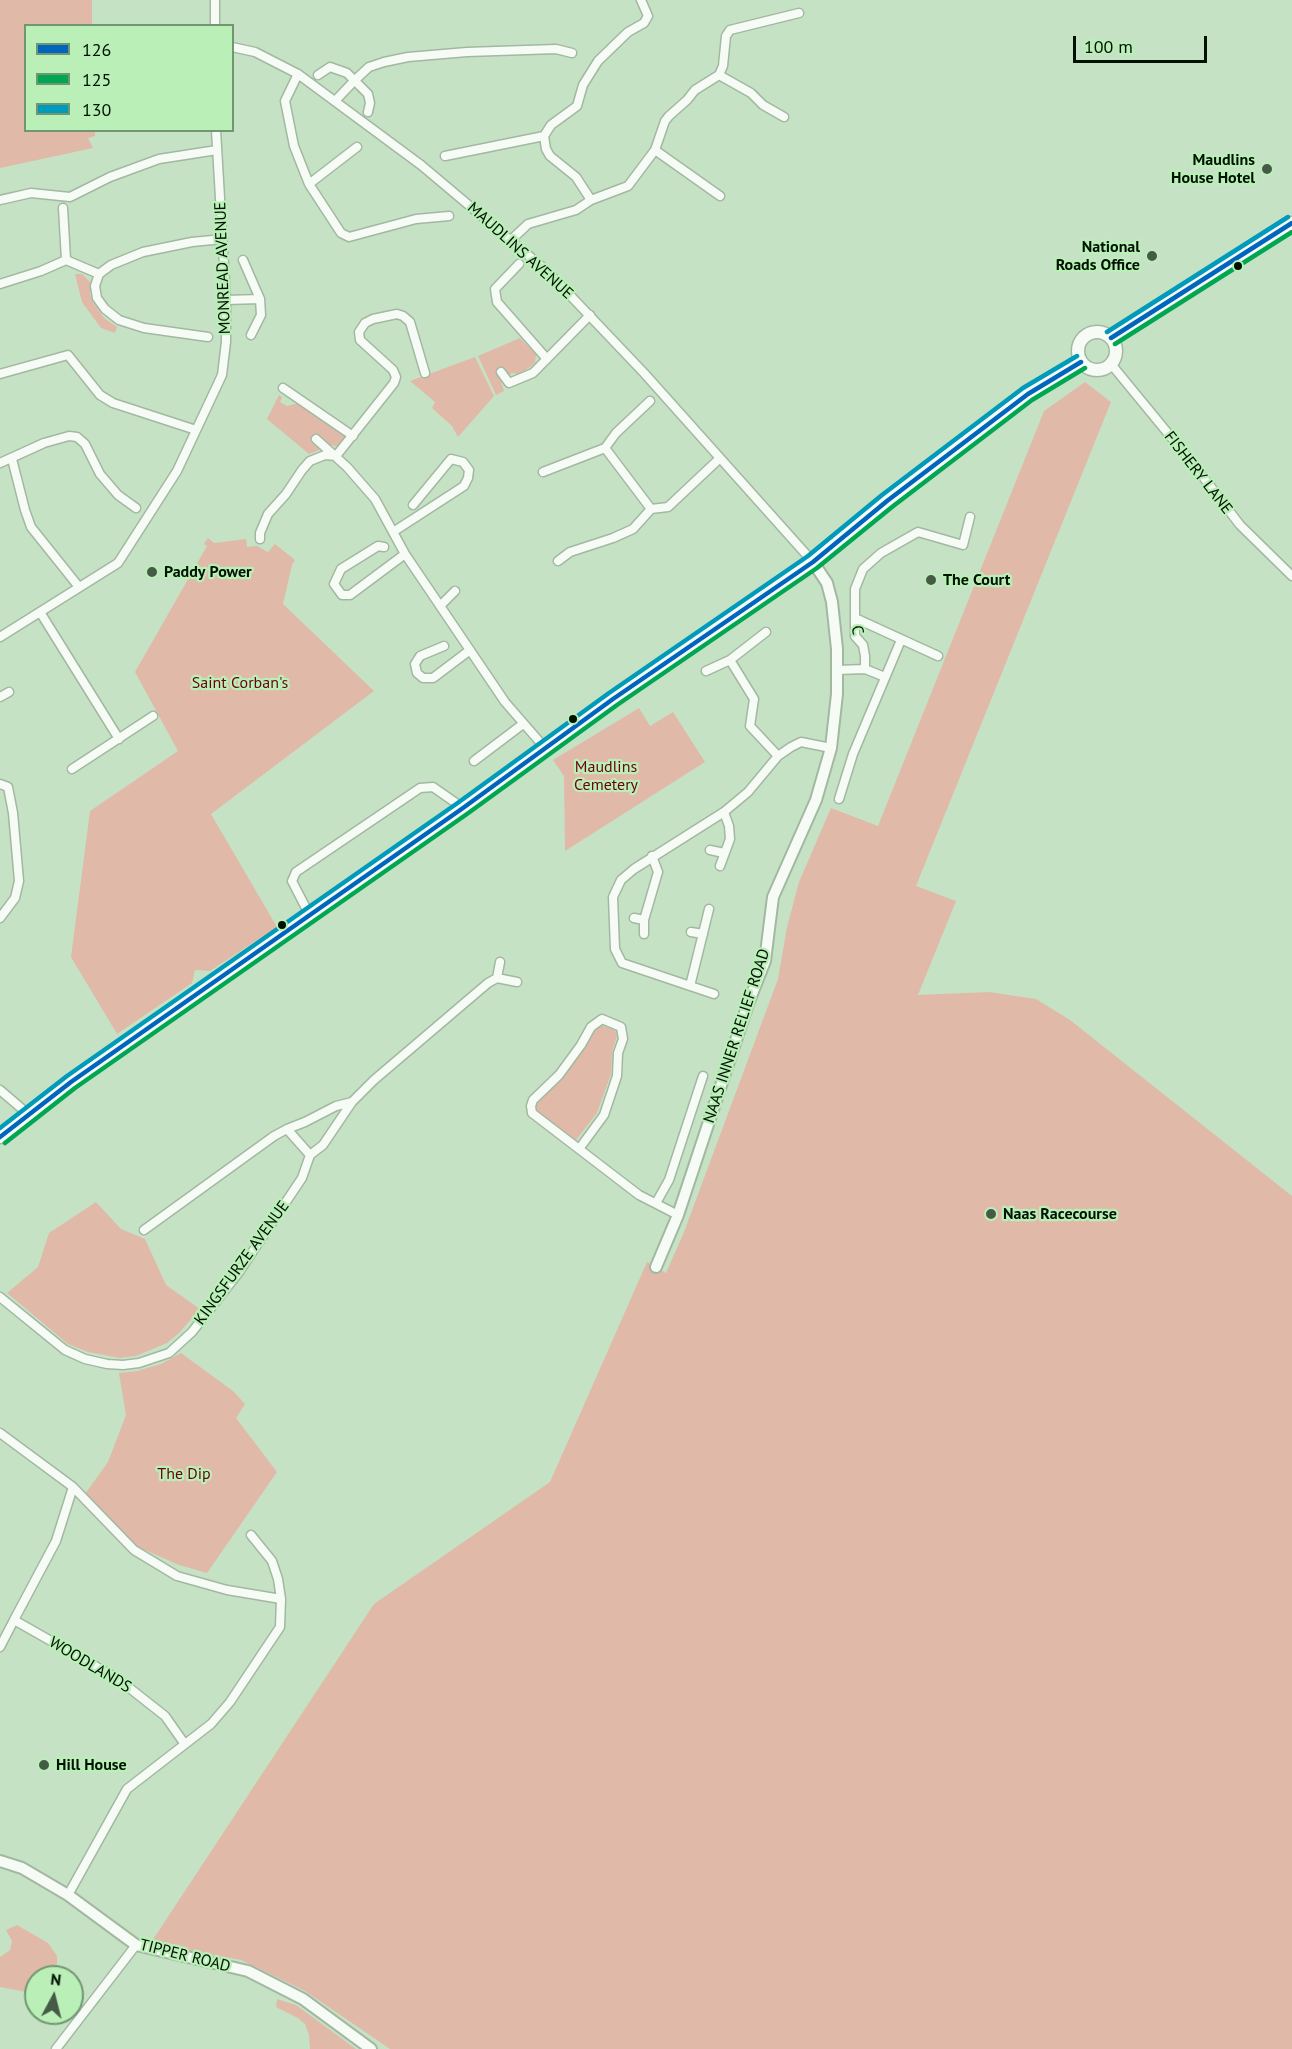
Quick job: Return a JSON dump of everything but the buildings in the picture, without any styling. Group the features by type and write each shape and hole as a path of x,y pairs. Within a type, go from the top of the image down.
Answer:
{"main road":[{"path":"1111,338 1292,223"},
{"path":"1099,332 1111,338 1116,351 1111,364 1103,369 1093,370 1081,363 1077,350 1084,336 1099,332"},
{"path":"0,1137 28,1114 309,914 463,808 613,699 813,562 887,501 1028,394 1081,363"}],"street":[{"path":"214,0 215,24"},
{"path":"591,200 576,177 550,156 546,149 544,136 551,125 577,106 583,85 598,61 628,32 644,23 648,16 640,0"},
{"path":"511,240 528,224 576,210 591,200 627,186 655,150 669,116 695,90 719,75 723,66 726,36 730,30 799,13"},
{"name":"MAUDLINS AVENUE","path":"234,47 255,52 298,74 421,165 547,271 590,315 813,562"},
{"path":"335,101 369,68 408,57 467,51 556,49 572,53"},
{"path":"318,75 330,67 347,73 369,94 368,112"},
{"path":"298,74 285,101 294,146 309,183 341,233 349,237 416,219 448,216"},
{"path":"719,75 784,117"},
{"name":"MONREAD AVENUE","path":"0,637 118,563 177,471 222,375 226,342 226,300 216,132"},
{"path":"445,156 544,136"},
{"path":"309,183 357,147"},
{"path":"0,200 31,193 70,197 110,177 159,159 216,150"},
{"path":"655,150 720,196"},
{"path":"63,208 66,260"},
{"path":"208,338 144,328 119,320 105,309 97,298 95,286 99,274 111,265 143,252 192,242 223,239"},
{"path":"0,284 66,260 99,274"},
{"path":"243,260 260,299 261,315 251,335"},
{"path":"519,264 495,289 497,302 547,359"},
{"path":"226,300 260,299"},
{"path":"336,456 394,383 396,376 393,370 360,340 360,332 365,323 397,314 403,316 410,322 425,373"},
{"path":"501,372 509,383 533,374 590,315"},
{"path":"0,374 68,356 100,395 113,403 196,430"},
{"name":"FISHERY LANE","path":"1111,364 1240,525 1292,576"},
{"path":"283,388 353,436"},
{"path":"543,471 605,448 616,433 650,401"},
{"path":"0,463 44,443 69,436 77,437 85,444 100,474 118,495 136,508"},
{"path":"316,439 362,482 375,499 405,554 470,650 506,702 545,748"},
{"path":"605,448 651,509"},
{"path":"261,539 260,533 268,514 286,494 310,460 325,455 336,456"},
{"path":"12,459 31,527 79,587"},
{"path":"393,532 464,486 469,470 463,462 451,459 413,505"},
{"path":"558,561 570,552 633,529 651,509 668,507 719,459"},
{"name":"C","path":"865,669 863,645 855,636 855,589 863,569 881,553 918,532 963,545 970,517"},
{"path":"384,547 378,546 341,569 336,575 334,584 342,595 350,594 405,554"},
{"name":"NAAS INNER RELIEF ROAD","path":"656,1267 678,1215 748,1004 765,961 773,897 816,800 831,747 837,694 837,649 832,602 827,583 813,562"},
{"path":"440,606 455,591"},
{"path":"40,612 119,739"},
{"path":"855,618 938,656"},
{"path":"706,671 730,660 766,632"},
{"path":"839,799 847,791 853,754 900,640"},
{"path":"444,646 420,656 415,664 417,673 423,678 433,678 470,650"},
{"path":"730,660 754,699 750,726 778,756"},
{"path":"837,670 865,669 885,677"},
{"path":"0,697 9,692"},
{"path":"72,769 153,716"},
{"path":"474,761 524,724"},
{"path":"714,994 622,963 615,949 613,897 621,880 652,856 724,812 748,792 778,756 801,742 831,747"},
{"path":"0,784 8,788 13,813 19,881 15,898 0,918"},
{"path":"309,914 292,881 296,872 420,788 433,787 463,808"},
{"path":"720,866 730,839 729,826 724,812"},
{"path":"710,850 724,853"},
{"path":"644,934 644,920 658,872 652,856"},
{"path":"690,986 709,909"},
{"path":"634,918 644,920"},
{"path":"691,932 703,934"},
{"path":"500,962 497,978 517,982"},
{"name":"KINGSFURZE AVENUE","path":"0,1297 65,1350 85,1359 123,1365 139,1363 169,1353 192,1332 239,1272 302,1178 310,1155 323,1145 352,1102 374,1080 488,983 497,978"},
{"path":"579,1149 604,1115 617,1076 618,1053 623,1039 621,1027 602,1019 591,1027 559,1075 533,1100 532,1113 639,1196 678,1215"},
{"path":"656,1203 669,1180 703,1076"},
{"path":"0,1090 28,1114"},
{"name":"KINGSFURZE AVENUE","path":"144,1230 274,1136 336,1106 352,1102"},
{"path":"287,1129 310,1155"},
{"path":"0,1433 73,1486 134,1550 177,1576 227,1590 281,1599"},
{"path":"0,1647 56,1541 73,1486"},
{"path":"68,1895 127,1790 211,1724 230,1702 280,1627 281,1599 278,1579 272,1562 250,1535"},
{"name":"WOODLANDS","path":"14,1620 118,1679 165,1716 184,1743"},
{"name":"TIPPER ROAD","path":"0,1861 22,1868 68,1895 136,1945 248,1971 303,1999 371,2049"},
{"path":"57,2049 136,1945"}],"green space":[{"path":"0,0 92,0 92,24 24,24 24,132 95,132 95,136 88,138 93,148 0,168"},
{"path":"75,274 82,274 91,283 90,294 93,302 104,318 117,327 115,333 101,328 82,302"},
{"path":"520,338 536,354 535,363 520,374 512,373 501,381 504,391 496,395 478,356"},
{"path":"475,357 494,396 458,437 452,426 432,408 435,402 410,381"},
{"name":"Naas Racecourse","path":"1085,382 1111,402 916,886 956,901 918,995 989,992 1036,999 1070,1020 1292,1196 1292,2049 390,2049 305,1991 241,1960 150,1944 374,1604 550,1482 647,1262 666,1273 684,1232 778,979 787,927 799,882 831,808 878,826 1044,411"},
{"path":"279,395 282,397 280,402 287,406 299,403 348,436 339,447 331,445 309,454 267,419"},
{"name":"Saint Corban's","path":"208,538 214,543 246,539 247,547 257,546 268,552 275,544 295,560 283,604 374,691 211,814 277,927 210,971 195,970 192,983 117,1034 71,957 90,811 178,751 135,672 207,546 204,544"},
{"name":"Maudlins Cemetery","path":"639,708 650,726 673,712 705,762 565,851 564,776 553,760"},
{"path":"600,1025 615,1030 617,1036 612,1052 611,1074 597,1113 576,1140 570,1138 534,1110 535,1102 592,1030"},
{"path":"96,1202 121,1229 145,1239 166,1285 200,1309 167,1343 136,1356 120,1358 88,1352 68,1344 7,1293 38,1267 49,1233"},
{"name":"The Dip","path":"181,1353 233,1391 245,1404 236,1418 277,1472 207,1573 179,1565 136,1546 85,1494 108,1462 126,1415 119,1373 137,1371 161,1364"},
{"path":"17,1925 48,1943 57,1956 57,1965 24,1965 24,1992 0,1987 0,1957 10,1950 12,1941 6,1930"},
{"path":"277,1999 296,2005 356,2049 310,2049 305,2024 276,2007"}],"transit line":[{"name":"130","path":"1107,332 1288,217"},
{"name":"126","path":"1111,338 1292,223"},
{"name":"125","path":"1115,344 1292,232"},
{"name":"130","path":"0,1128 67,1076 459,802 609,693 808,556 882,495 1023,388 1077,356"},
{"name":"126","path":"0,1137 71,1082 463,808 613,699 813,562 887,501 1028,394 1081,362"},
{"name":"125","path":"5,1143 75,1088 467,814 617,705 817,568 892,507 1032,400 1085,368"}],"place":[{"name":"Maudlins House Hotel","path":"1267,169"},
{"name":"National Roads Office","path":"1152,256"},
{"name":"Paddy Power","path":"152,572"},
{"name":"The Court","path":"931,580"},
{"name":"Naas Racecourse","path":"991,1214"},
{"name":"Hill House","path":"44,1765"}]}
